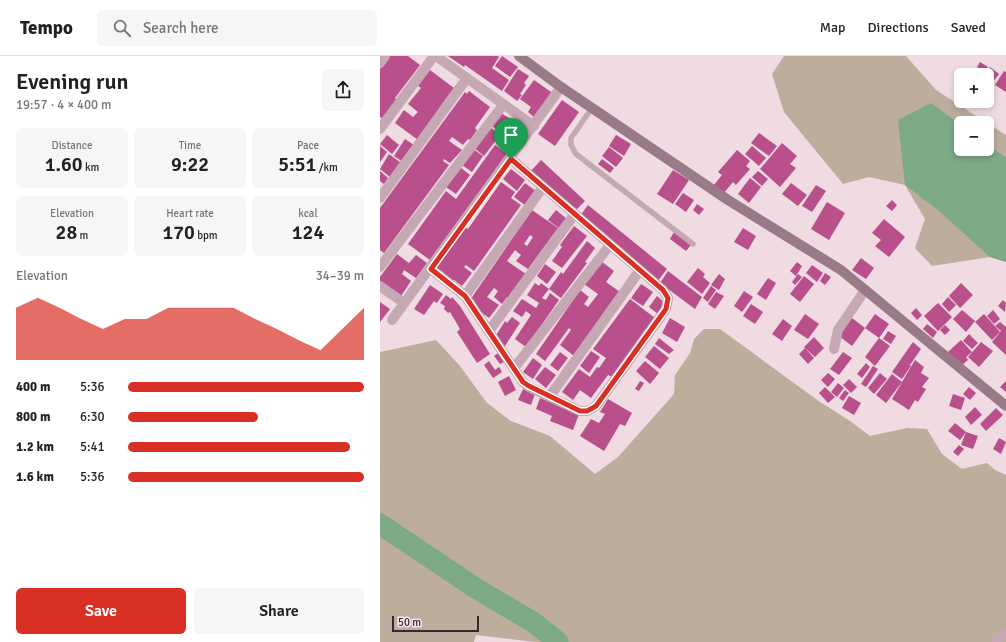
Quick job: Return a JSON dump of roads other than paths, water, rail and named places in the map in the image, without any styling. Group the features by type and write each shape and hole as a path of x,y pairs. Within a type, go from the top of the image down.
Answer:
{"street":[{"path":"380,63 385,56"},
{"path":"380,129 435,56 534,126"},
{"path":"519,56 561,87 728,200 841,270 1006,406"},
{"path":"380,198 467,78"},
{"path":"392,320 511,159 561,87"},
{"path":"380,267 503,105"},
{"path":"431,269 465,296 515,367 523,382 580,411 587,411 596,406 666,309 668,298 663,290 574,215 511,159"},
{"path":"465,296 543,187"},
{"path":"489,331 574,215"},
{"path":"515,367 610,245"},
{"path":"550,396 640,270"},
{"path":"380,286 404,303"},
{"path":"834,349 838,330 865,290"},
{"path":"996,642 1006,632"}],"lane":[{"path":"592,108 571,138 571,145 576,154 693,244"}],"waterway":[{"path":"380,524 477,589 533,622 558,642"}]}
